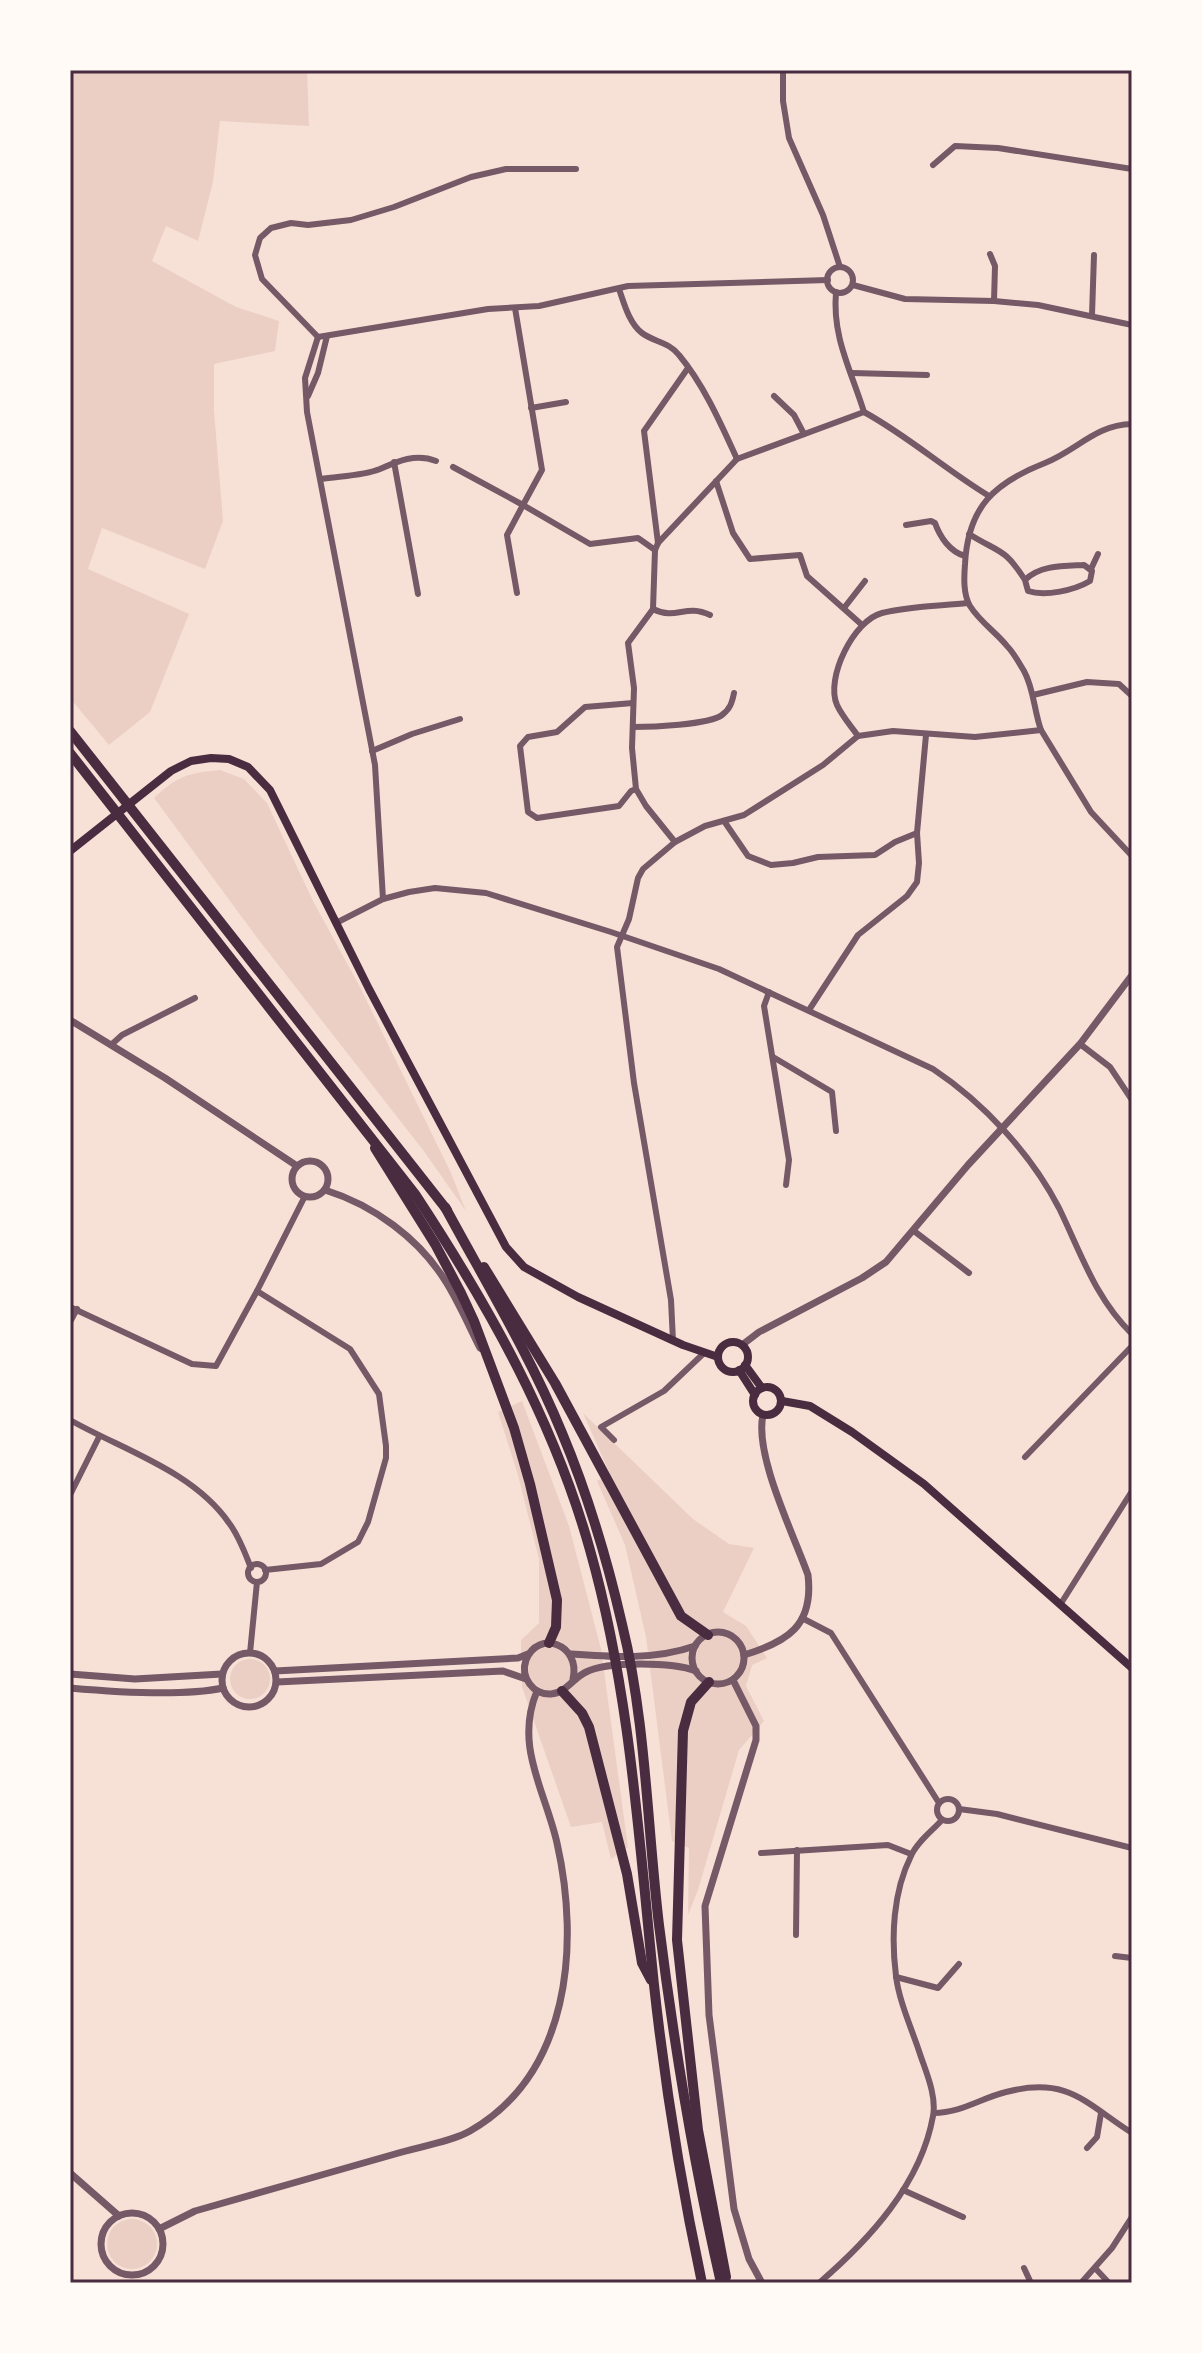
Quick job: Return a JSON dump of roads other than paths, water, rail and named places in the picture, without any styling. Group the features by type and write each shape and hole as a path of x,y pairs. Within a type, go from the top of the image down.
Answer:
{"highway":[{"path":"70,731 445,1207 503,1295 555,1383 681,1616 708,1635"},
{"path":"70,753 415,1194 456,1255 521,1372 578,1512 609,1626 636,1806 675,2142 702,2283"},
{"path":"363,1125 384,1167 435,1244 461,1293 514,1428 557,1600 556,1627 549,1643"},
{"path":"445,1207 533,1370 562,1432 594,1520 623,1628 635,1695 662,1942 700,2190 721,2283"},
{"path":"709,1682 691,1702 683,1731 677,1940 698,2130 727,2283"},
{"path":"562,1691 582,1713 589,1727 627,1874 642,1963 655,1990"}],"main road":[{"path":"70,851 171,771 191,761 229,759 248,767 270,790 506,1247 524,1267 551,1283 673,1341 718,1357 725,1369 742,1368"},
{"path":"718,1357 724,1345 733,1342 742,1345 747,1352 742,1368"},
{"path":"742,1368 758,1391 754,1406 763,1415 776,1413 782,1401"},
{"path":"758,1391 775,1389 782,1401 810,1406 924,1484 1132,1668"}],"street":[{"path":"783,70 783,101 789,138 823,215 840,267 851,273 853,285"},
{"path":"933,165 955,146 998,148 1132,169"},
{"path":"318,337 262,279 255,255 260,238 271,228 291,223 308,225 351,220 471,177 506,169 576,169"},
{"path":"990,254 995,266 994,301"},
{"path":"1092,315 1094,255"},
{"path":"840,267 832,270 828,280 831,289 847,291 853,285"},
{"path":"318,337 488,309 539,306 658,284 828,280"},
{"path":"853,285 905,299 1038,305 1132,325"},
{"path":"619,289 634,324 643,334 671,346 688,368 737,459"},
{"path":"836,292 838,338 864,412 897,430 958,477 989,496"},
{"path":"515,308 542,470 507,535 517,593"},
{"path":"306,399 318,373 327,336"},
{"path":"318,337 305,378 306,399 372,751 383,899"},
{"path":"675,842 636,789 632,748 634,688 628,643 653,609 656,546 644,431 688,368"},
{"path":"852,373 927,375"},
{"path":"774,396 794,415 804,434"},
{"path":"531,408 566,402"},
{"path":"656,546 737,459 864,412"},
{"path":"1132,424 1114,424 1100,429 1061,456 1006,481 989,496 978,508 969,534 964,578 968,603 1009,648 1026,675 1041,730 1091,812 1132,856"},
{"path":"321,479 380,469 394,462 424,456 436,461"},
{"path":"394,462 418,594"},
{"path":"453,467 590,544 638,538 656,546"},
{"path":"716,481 733,533 750,559 800,555 807,576 861,624"},
{"path":"906,525 935,523 939,535 957,554 965,556"},
{"path":"969,534 998,548 1013,561 1028,591 1036,594 1083,586 1090,581 1091,569 1098,554"},
{"path":"1025,580 1033,571 1061,566 1084,565 1091,569"},
{"path":"844,608 865,581"},
{"path":"858,736 837,704 834,691 837,668 861,624 881,613 968,603"},
{"path":"653,609 665,615 697,609 710,615"},
{"path":"1033,695 1087,682 1119,684 1132,696"},
{"path":"633,727 658,727 720,718 731,706 734,693"},
{"path":"633,703 585,707 557,732 528,737 520,746 528,812 537,818 619,806 636,789"},
{"path":"372,751 460,719"},
{"path":"673,1341 671,1300 617,947 629,919 643,869 675,842 705,826 744,815 784,791 858,736 893,731 975,737 1041,730"},
{"path":"809,1010 858,935 907,896 917,882 917,833 926,735"},
{"path":"724,821 748,856 771,865 818,857 875,855 917,833"},
{"path":"336,923 383,899 435,888 462,889 523,903 719,969 933,1069 963,1088 992,1118 1046,1185 1100,1297 1132,1334"},
{"path":"742,1345 778,1321 873,1272 886,1262 968,1165 1080,1044 1132,975"},
{"path":"769,992 764,1006 789,1160 786,1185"},
{"path":"111,1045 122,1035 195,998"},
{"path":"70,1020 297,1166"},
{"path":"1080,1044 1110,1067 1132,1100"},
{"path":"772,1056 832,1092 836,1131"},
{"path":"306,1161 320,1163 329,1176 325,1190 318,1196 299,1194 292,1183 297,1166 306,1161"},
{"path":"325,1190 364,1205 418,1248 445,1280 496,1381"},
{"path":"70,1322 74,1308 192,1364 216,1366 305,1196"},
{"path":"914,1231 969,1273"},
{"path":"251,1568 259,1565 265,1570 321,1564 358,1542 372,1509 386,1458 379,1394 350,1349 257,1291"},
{"path":"1025,1457 1132,1346"},
{"path":"614,1440 601,1427 664,1391 703,1354"},
{"path":"744,1655 790,1636 802,1618 809,1586 808,1575 769,1467 761,1429 763,1415"},
{"path":"70,1420 163,1468 196,1489 229,1522 251,1568 250,1578 257,1582"},
{"path":"70,1495 99,1437"},
{"path":"1060,1605 1132,1491"},
{"path":"257,1582 265,1577 265,1570"},
{"path":"250,1653 257,1582"},
{"path":"802,1618 831,1633 939,1803 937,1814 942,1820"},
{"path":"277,1682 503,1671 526,1679 537,1691 545,1694 562,1691 573,1679 601,1667 672,1665 696,1671 709,1682 725,1683 733,1680 742,1669 744,1655 731,1636 723,1633 708,1635 695,1646 673,1654 652,1656 571,1654 549,1643 530,1653 524,1665 526,1679"},
{"path":"695,1646 693,1663 696,1671"},
{"path":"250,1653 265,1658 275,1671 277,1682 272,1696 254,1708 232,1702 223,1688 222,1674 236,1656 250,1653"},
{"path":"275,1671 518,1658 530,1653"},
{"path":"571,1654 573,1679"},
{"path":"70,1674 135,1679 222,1674"},
{"path":"733,1680 756,1726 756,1740 705,1906 709,2015 734,2209 749,2259 762,2283"},
{"path":"70,1688 182,1691 223,1688"},
{"path":"159,2229 195,2211 468,2133 507,2106 532,2072 550,2040 561,2003 568,1957 567,1902 557,1842 528,1743 529,1712 537,1691"},
{"path":"819,2283 871,2233 903,2190 920,2158 934,2113 931,2090 896,1977 895,1924 899,1887 911,1854 942,1820 952,1820 958,1816 959,1809 952,1799 939,1803"},
{"path":"959,1809 997,1814 1132,1848"},
{"path":"761,1853 888,1845 911,1854"},
{"path":"796,1935 797,1850"},
{"path":"1115,1956 1132,1958"},
{"path":"896,1977 938,1988 959,1964"},
{"path":"934,2113 969,2107 1007,2092 1046,2088 1066,2090 1082,2097 1132,2133"},
{"path":"1087,2148 1097,2137 1101,2113"},
{"path":"70,2173 119,2216"},
{"path":"903,2190 963,2217"},
{"path":"119,2216 146,2216 159,2229 163,2247 161,2256 149,2270 121,2273 105,2260 102,2250 104,2230 119,2216"},
{"path":"1081,2283 1112,2248 1132,2217"},
{"path":"1024,2268 1031,2283"},
{"path":"1095,2268 1109,2283"},
{"path":"140,2283 141,2273"}]}
